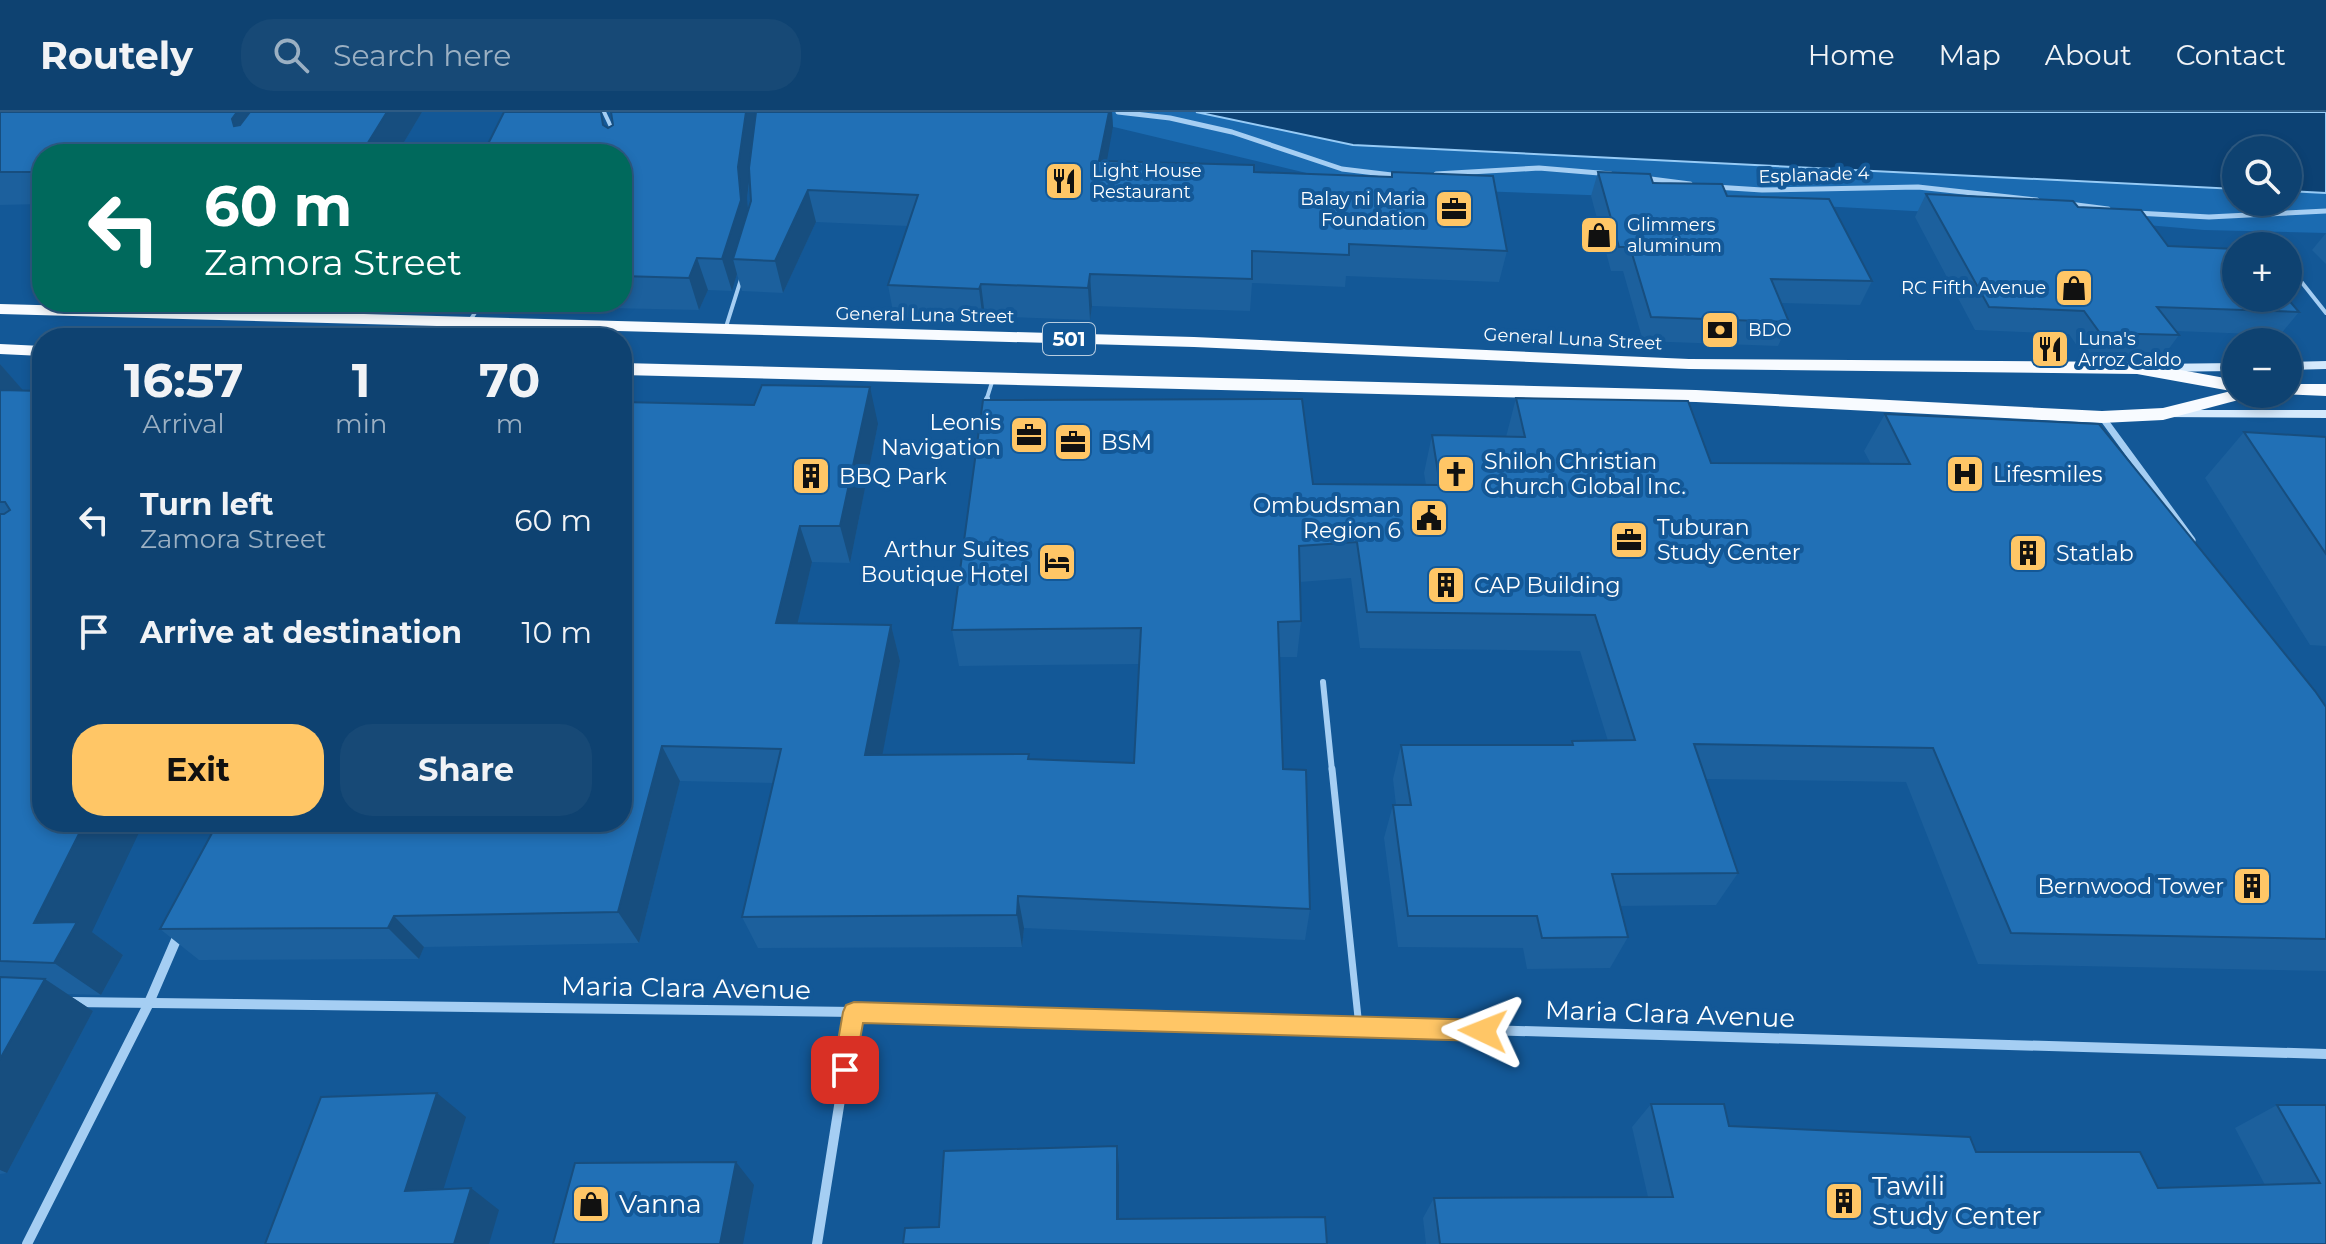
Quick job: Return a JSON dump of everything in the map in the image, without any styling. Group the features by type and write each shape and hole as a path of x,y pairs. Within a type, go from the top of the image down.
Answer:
{"highway":[{"name":"General Luna Street","path":"0,309 32,309"},
{"name":"General Luna Street","path":"238,312 552,328"},
{"name":"General Luna Street","path":"632,333 725,330 1194,342 1689,364 2137,368 2222,383"},
{"path":"0,349 32,351"},
{"name":"501","path":"632,369 1696,396 2102,417 2163,414 2222,399"},
{"path":"2302,390 2326,390"}],"main road":[{"path":"2302,366 2326,365"},
{"name":"General Luna Street","path":"2137,368 2222,367"},
{"name":"501","path":"2163,414 2326,414"}],"street":[{"path":"1118,112 1170,118 1232,132 1342,169 1404,176"},
{"path":"1434,174 1539,168 1617,175"},
{"path":"1632,177 1692,184"},
{"name":"Esplanade 4","path":"1707,186 1791,193 1899,186 1952,189 2044,201"},
{"path":"2059,203 2151,215 2326,211"},
{"path":"2102,417 2199,549"},
{"path":"27,1244 148,1005 184,920"},
{"name":"Maria Clara Avenue","path":"59,1001 148,1005 854,1012 2326,1054"},
{"path":"817,1244 854,1012"}],"lane":[{"path":"604,112 616,137"},
{"path":"725,330 743,272"},
{"path":"2302,283 2326,313"},
{"path":"469,322 476,312"},
{"path":"984,417 993,379"},
{"path":"1323,682 1359,1027"}],"shaded area":[{"path":"1051,112 1246,112 2222,183 2222,216 2302,216 2302,188 2326,189 2326,233 2204,230 2101,221 1671,198 1365,187"},
{"path":"1196,112 2326,112 2326,193 2302,192 2302,136 2222,136 2222,188 1353,145"}],"building":[{"path":"0,112 237,112 232,119 234,126 240,125 250,112 387,112 367,144 32,144 32,172 0,172"},
{"path":"504,112 601,112 603,125 608,128 613,125 611,112 746,112 738,167 741,200 722,259 697,258 689,278 632,276 632,144 488,144"},
{"path":"756,112 1109,112 1099,161 1254,165 1254,172 1392,177 1392,172 1493,176 1507,251 1349,244 1349,255 1252,251 1252,279 1090,274 1088,288 981,284 979,289 888,285 918,195 808,190 775,261 733,259 751,201 749,168"},
{"path":"1598,172 1650,174 1653,183 1722,184 1727,196 1829,199 1872,281 1771,279 1789,322 1651,317 1630,247 1619,247"},
{"path":"1926,194 2073,201 2078,207 2141,210 2168,246 2222,248 2222,309 2157,307 2179,335 2100,333 2084,311 1989,307"},
{"path":"762,385 870,387 840,526 800,526 776,623 891,625 865,755 1029,754 1028,759 1134,763 1141,628 952,630 983,400 1302,399 1313,484 1440,485 1432,435 1525,437 1516,398 1688,401 1711,463 1910,464 1885,414 2099,424 2326,707 2326,939 2011,933 1933,748 1694,744 1738,873 1612,874 1628,937 1542,938 1537,916 1408,916 1393,805 1411,805 1401,745 1573,745 1572,741 1635,740 1595,615 1367,612 1357,542 1299,546 1301,621 1278,622 1283,769 1306,770 1310,909 1018,896 1017,915 742,917 781,749 662,746 618,912 394,916 388,928 160,929 213,832 632,832 632,402 754,405"},
{"path":"0,390 32,391 32,832 80,832 34,923 77,922 54,963 0,961 0,514 10,510 5,502 0,502"},
{"path":"2244,432 2326,437 2326,554"},
{"path":"0,977 45,979 0,1059"},
{"path":"437,1093 405,1191 471,1188 454,1244 265,1244 321,1097"},
{"path":"1651,1104 1724,1104 1729,1126 1970,1137 1976,1152 2140,1152 2158,1188 2320,1183 2277,1105 2326,1105 2326,1244 1440,1244 1434,1198 1673,1197"},
{"path":"1117,1146 1117,1219 1325,1217 1327,1244 903,1244 905,1228 939,1227 944,1151"},
{"path":"736,1162 720,1244 553,1244 575,1163"}],"place":[{"name":"Light House Restaurant","path":"1064,181"},
{"name":"Balay ni Maria Foundation","path":"1454,209"},
{"name":"Glimmers aluminum","path":"1599,235"},
{"name":"RC Fifth Avenue","path":"2074,288"},
{"name":"BDO","path":"1720,330"},
{"name":"Luna's Arroz Caldo","path":"2050,349"},
{"name":"Leonis Navigation","path":"1029,435"},
{"name":"BSM","path":"1073,442"},
{"name":"Shiloh Christian Church Global Inc.","path":"1456,474"},
{"name":"Lifesmiles","path":"1965,474"},
{"name":"BBQ Park","path":"811,476"},
{"name":"Ombudsman Region 6","path":"1429,518"},
{"name":"Tuburan Study Center","path":"1629,540"},
{"name":"Statlab","path":"2028,553"},
{"name":"Arthur Suites Boutique Hotel","path":"1057,562"},
{"name":"CAP Building","path":"1446,585"},
{"name":"Bernwood Tower","path":"2252,886"},
{"name":"Tawili Study Center","path":"1844,1201"},
{"name":"Vanna","path":"591,1204"}],"route":[{"path":"845,1070 854,1012 1483,1031"}]}
